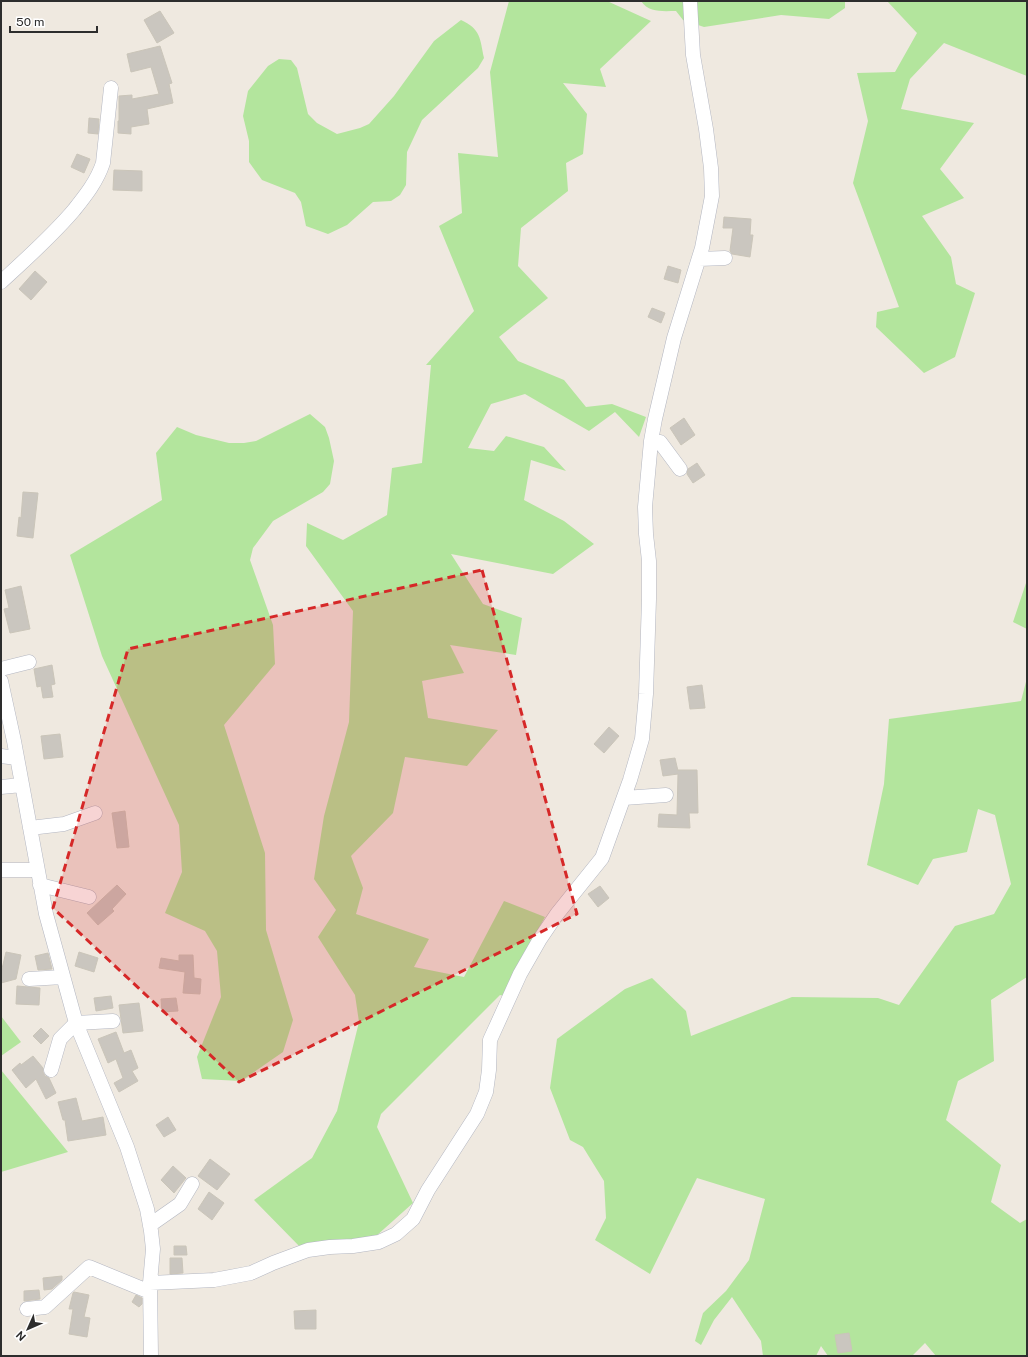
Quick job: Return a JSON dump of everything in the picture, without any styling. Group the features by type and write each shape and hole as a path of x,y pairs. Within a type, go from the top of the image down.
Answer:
{"street":[{"path":"27,1309 45,1306 89,1267 150,1288 214,1280 251,1273 308,1250 379,1242 396,1234 413,1219 428,1190 477,1114 486,1092 489,1070 490,1040 520,974 540,939 557,914 602,858 624,798 642,739 646,694 649,561 645,507 651,441 674,338 699,259 707,227 712,196 711,168 706,130 693,55 690,1"},
{"path":"1,282 57,230 100,174 103,163 112,88"},
{"path":"699,259 725,258"},
{"path":"651,441 660,442 680,469"},
{"path":"1,669 29,662"},
{"path":"1,681 3,699 17,758 46,914 63,977 76,1023 127,1147 150,1225 153,1249 150,1288 151,1356"},
{"path":"1,756 17,758"},
{"path":"1,787 22,785"},
{"path":"624,798 666,795"},
{"path":"30,828 64,824 95,813"},
{"path":"1,870 38,870"},
{"path":"40,885 88,897"},
{"path":"28,979 63,977"},
{"path":"52,1070 60,1039 76,1023 113,1021"},
{"path":"150,1225 180,1204 192,1184"}],"highlighted area":[{"path":"482,570 577,914 239,1082 53,908 128,649"}],"green space":[{"path":"509,1 607,1 651,21 600,69 606,87 563,83 587,114 583,154 566,163 568,191 521,228 518,266 548,298 499,337 518,361 564,380 586,407 612,404 646,417 639,437 615,412 589,431 525,394 491,404 468,448 494,451 506,436 544,447 566,471 531,460 524,500 564,521 594,544 553,574 451,554 483,604 522,618 516,655 450,645 464,673 422,681 428,718 498,730 467,766 405,757 393,813 351,856 363,888 356,914 429,939 414,967 464,977 504,901 545,917 526,951 504,996 500,995 381,1114 377,1127 413,1203 375,1237 301,1248 254,1200 312,1158 337,1111 359,1022 355,995 318,937 336,910 314,879 324,816 349,722 353,611 306,546 307,523 343,540 387,515 392,468 422,463 431,365 426,365 474,311 439,226 462,213 458,153 498,157 490,72"},
{"path":"641,1 845,1 845,8 829,19 781,15 704,27 683,20 676,11 661,11 648,8"},
{"path":"887,1 1027,1 1027,76 944,43 910,79 901,109 974,123 940,169 964,198 922,216 951,257 956,284 975,293 955,357 924,373 876,327 877,312 899,307 853,183 868,121 857,73 895,72 917,33"},
{"path":"461,20 468,23 476,31 480,40 484,58 478,68 422,120 407,152 406,185 400,195 391,201 373,202 347,225 328,234 306,226 301,202 295,193 262,180 249,162 249,141 243,116 248,91 268,66 279,59 291,60 297,68 308,114 317,123 337,134 360,128 369,124 394,96 434,41"},
{"path":"310,414 325,427 329,438 334,461 330,484 323,492 273,521 253,548 250,560 273,625 275,664 224,725 265,853 266,930 293,1020 283,1052 241,1081 202,1079 197,1057 221,997 217,951 205,931 165,913 182,872 179,825 102,656 70,555 162,500 156,453 177,427 196,435 229,443 244,443 256,441"},
{"path":"1027,580 1027,629 1013,622"},
{"path":"1027,678 1027,977 991,1000 994,1061 958,1081 946,1120 1001,1165 991,1202 1020,1223 1027,1219 1027,1356 936,1356 925,1343 912,1356 828,1356 821,1346 816,1356 763,1356 761,1341 732,1297 714,1320 701,1345 695,1341 703,1313 726,1291 749,1260 765,1199 697,1178 650,1274 595,1240 606,1218 604,1181 583,1147 570,1140 550,1088 557,1039 625,989 652,978 686,1011 691,1036 792,997 878,998 899,1005 955,926 994,914 1011,884 995,815 978,809 967,852 933,859 918,885 867,865 884,784 889,719 1021,701"},
{"path":"1,1016 21,1042 1,1056"},
{"path":"1,1070 68,1152 1,1172"}],"building":[{"path":"160,11 174,33 157,43 144,20"},
{"path":"160,46 172,83 169,84 173,103 147,109 149,124 131,127 131,134 118,133 119,96 132,95 132,99 159,94 151,67 131,72 127,54"},
{"path":"89,118 99,119 98,134 88,133"},
{"path":"77,154 90,159 84,173 71,167"},
{"path":"114,170 142,171 142,191 113,190"},
{"path":"724,217 751,219 750,235 753,235 750,257 732,254 730,251 733,228 723,228"},
{"path":"668,266 681,270 678,283 664,279"},
{"path":"35,271 47,282 31,300 19,289"},
{"path":"652,308 665,313 661,323 648,317"},
{"path":"684,418 695,435 681,445 670,428"},
{"path":"697,463 705,475 693,483 687,474 688,469"},
{"path":"23,492 38,493 33,538 17,536 19,517 21,518"},
{"path":"21,586 30,629 10,633 4,609 9,608 5,590"},
{"path":"52,665 55,684 51,685 53,697 43,698 41,686 37,687 34,669"},
{"path":"702,685 705,708 690,709 687,687"},
{"path":"609,727 619,736 604,753 594,744"},
{"path":"60,734 63,757 44,759 41,736"},
{"path":"675,758 678,771 697,770 698,813 689,813 690,828 658,827 659,814 677,815 678,774 663,776 660,760"},
{"path":"125,811 129,847 117,848 112,813"},
{"path":"117,885 126,894 112,909 114,911 98,925 87,913"},
{"path":"600,886 609,898 598,907 588,894"},
{"path":"6,952 21,955 16,979 1,983 1,973"},
{"path":"79,952 98,958 94,972 75,966"},
{"path":"48,953 52,969 38,970 35,956"},
{"path":"179,955 193,955 194,978 201,979 200,994 183,993 185,972 159,968 161,958 179,961"},
{"path":"17,986 40,988 39,1005 16,1004"},
{"path":"111,996 113,1008 96,1011 94,998"},
{"path":"176,998 178,1011 162,1012 161,999"},
{"path":"139,1003 143,1031 123,1033 119,1005"},
{"path":"41,1028 49,1036 41,1044 33,1036"},
{"path":"116,1032 124,1053 131,1050 138,1068 132,1071 138,1081 119,1092 114,1083 123,1078 116,1059 108,1063 98,1039"},
{"path":"33,1056 43,1068 45,1076 49,1078 56,1093 46,1099 36,1079 26,1088 12,1070 20,1063 21,1065"},
{"path":"76,1098 82,1121 103,1117 106,1135 68,1141 65,1120 63,1120 58,1102"},
{"path":"168,1117 176,1130 164,1137 156,1125"},
{"path":"210,1159 230,1174 217,1190 198,1176"},
{"path":"173,1166 186,1178 174,1193 161,1180"},
{"path":"209,1192 224,1203 212,1220 198,1209"},
{"path":"174,1246 186,1246 187,1255 174,1255"},
{"path":"170,1258 182,1258 183,1273 170,1274"},
{"path":"62,1276 62,1280 52,1289 44,1290 43,1278"},
{"path":"39,1290 40,1299 24,1301 24,1291"},
{"path":"74,1292 89,1295 84,1317 90,1318 87,1337 69,1334 73,1309 69,1309"},
{"path":"136,1295 142,1298 142,1304 139,1307 132,1302"},
{"path":"316,1310 316,1329 295,1329 294,1311"},
{"path":"849,1333 852,1351 838,1353 835,1335"}]}
